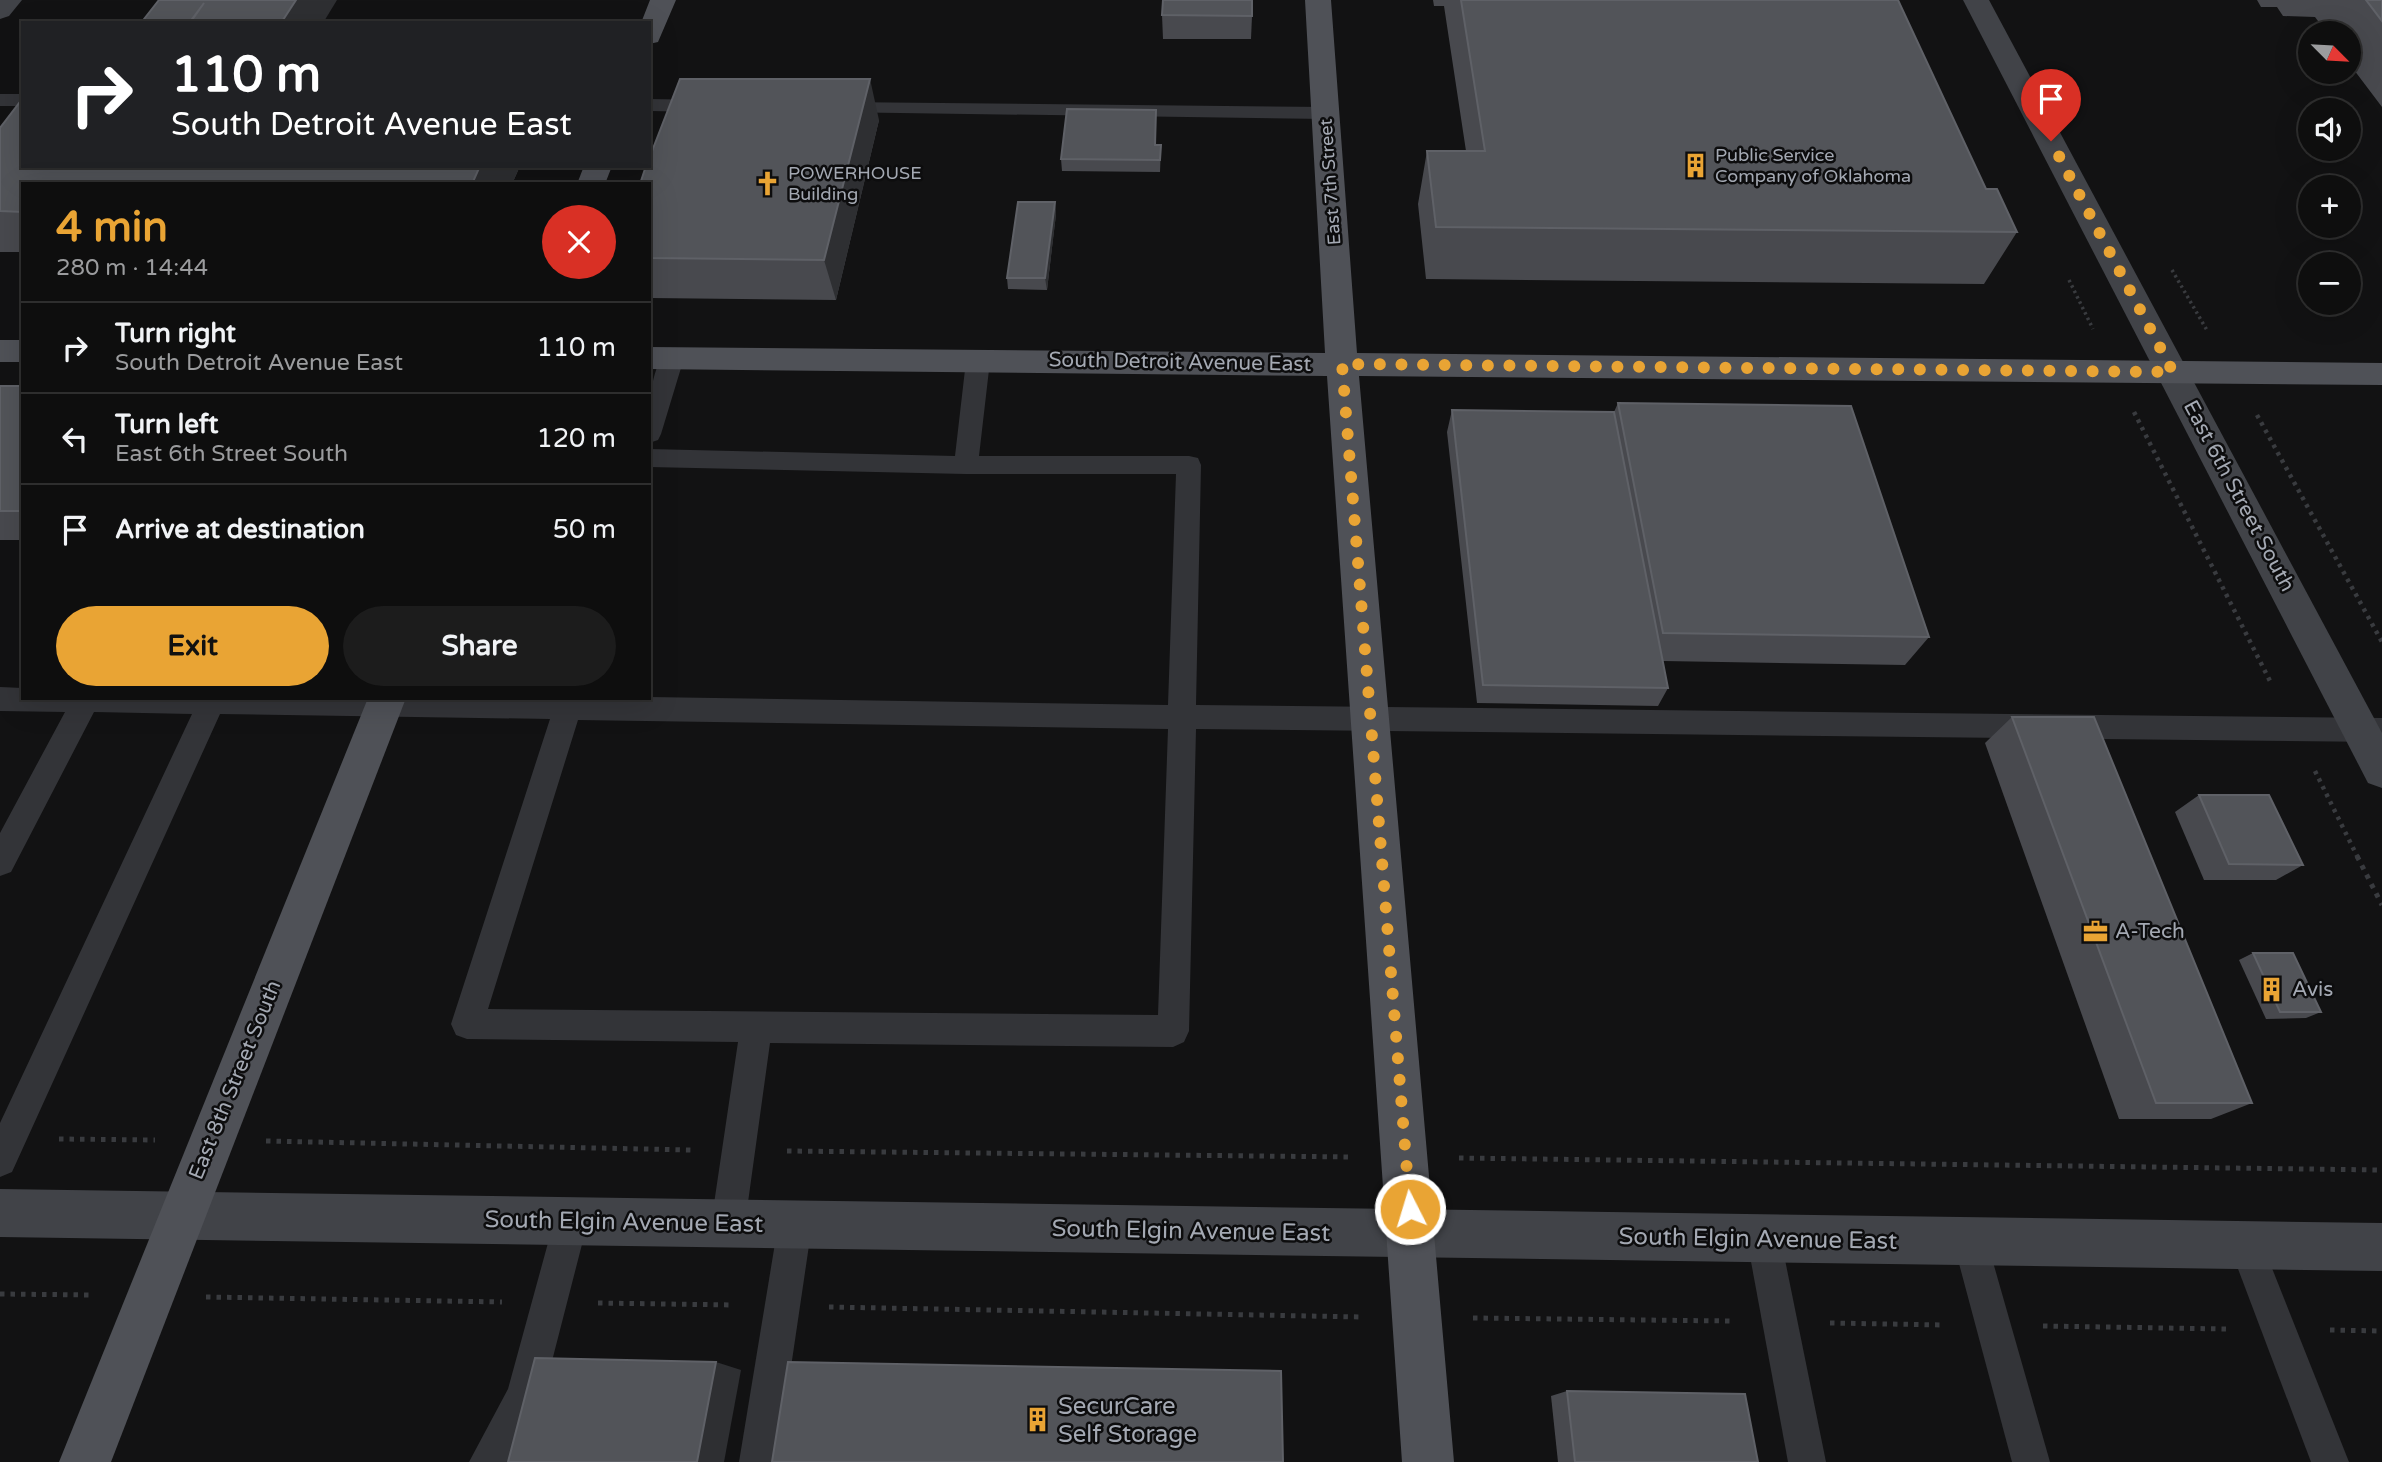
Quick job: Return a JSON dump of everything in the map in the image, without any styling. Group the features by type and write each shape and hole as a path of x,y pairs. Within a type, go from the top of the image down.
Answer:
{"main road":[{"path":"651,31 663,0"},
{"name":"East 7th Street","path":"1318,0 1342,364 1372,720 1428,1462"},
{"path":"0,351 21,351"},
{"name":"South Detroit Avenue East","path":"661,358 2382,374"},
{"name":"East 8th Street South","path":"85,1462 386,701"}],"street":[{"path":"0,11 9,0"},
{"name":"East 6th Street South","path":"1976,0 2173,372 2371,730 2382,771"},
{"name":"South Elgin Avenue East","path":"0,1213 2382,1247"}],"lane":[{"path":"0,100 21,100"},
{"path":"651,105 731,106"},
{"path":"814,107 1326,113"},
{"path":"651,421 661,358"},
{"path":"966,465 978,361"},
{"path":"570,702 467,1024 1173,1031 1189,465 966,465 651,458"},
{"path":"0,699 21,699"},
{"path":"0,862 73,700"},
{"path":"5,1149 212,700 570,702 1372,720 2371,730"},
{"path":"728,1224 756,1026"},
{"path":"488,1462 524,1396 571,1221"},
{"path":"758,1462 795,1225"},
{"path":"1764,1240 1807,1462"},
{"path":"1970,1241 2031,1462"},
{"path":"2246,1245 2330,1462"},
{"path":"85,1462 95,1462"}],"path":[{"path":"2114,371 2382,905"},
{"path":"2232,373 2275,444 2382,642"},
{"path":"5,1149 211,1140"},
{"path":"1524,1158 2382,1170"},
{"path":"0,1294 1287,1315"}],"building":[{"path":"159,0 296,0 282,21 191,21 204,3 190,21 143,21"},
{"path":"1163,0 1252,0 1252,16 1162,15"},
{"name":"Public Service Company of Oklahoma","path":"1461,0 1898,0 1986,189 1997,189 2017,232 1436,227 1427,151 1485,151"},
{"path":"2366,0 2382,0 2382,21"},
{"name":"POWERHOUSE Building","path":"680,79 870,79 824,260 651,258 651,182 641,182 645,168 651,168 651,154"},
{"path":"21,101 21,168 479,168 473,182 21,182 21,212 0,211 0,128"},
{"path":"1067,109 1156,110 1155,145 1161,145 1160,160 1061,159"},
{"path":"1018,202 1055,202 1045,278 1007,278"},
{"path":"0,386 21,386 21,511 0,511"},
{"path":"1618,403 1851,406 1929,637 1663,633"},
{"path":"1452,410 1614,412 1668,688 1483,685"},
{"path":"2012,717 2094,717 2252,1103 2156,1103"},
{"path":"2199,795 2269,795 2303,865 2229,864"},
{"path":"2253,953 2293,953 2321,1012 2280,1012"},
{"path":"535,1358 716,1362 697,1462 508,1462"},
{"name":"SecurCare Self Storage","path":"788,1362 1281,1371 1283,1462 772,1462"},
{"path":"1567,1391 1745,1394 1758,1462 1575,1462"}],"place":[{"name":"Public Service Company of Oklahoma","path":"1695,165"},
{"name":"POWERHOUSE Building","path":"768,183"},
{"name":"A-Tech","path":"2095,931"},
{"name":"Avis","path":"2272,989"},
{"name":"SecurCare Self Storage","path":"1038,1420"}],"route":[{"path":"1410,1209 1342,364 2173,372 2051,141"}]}
